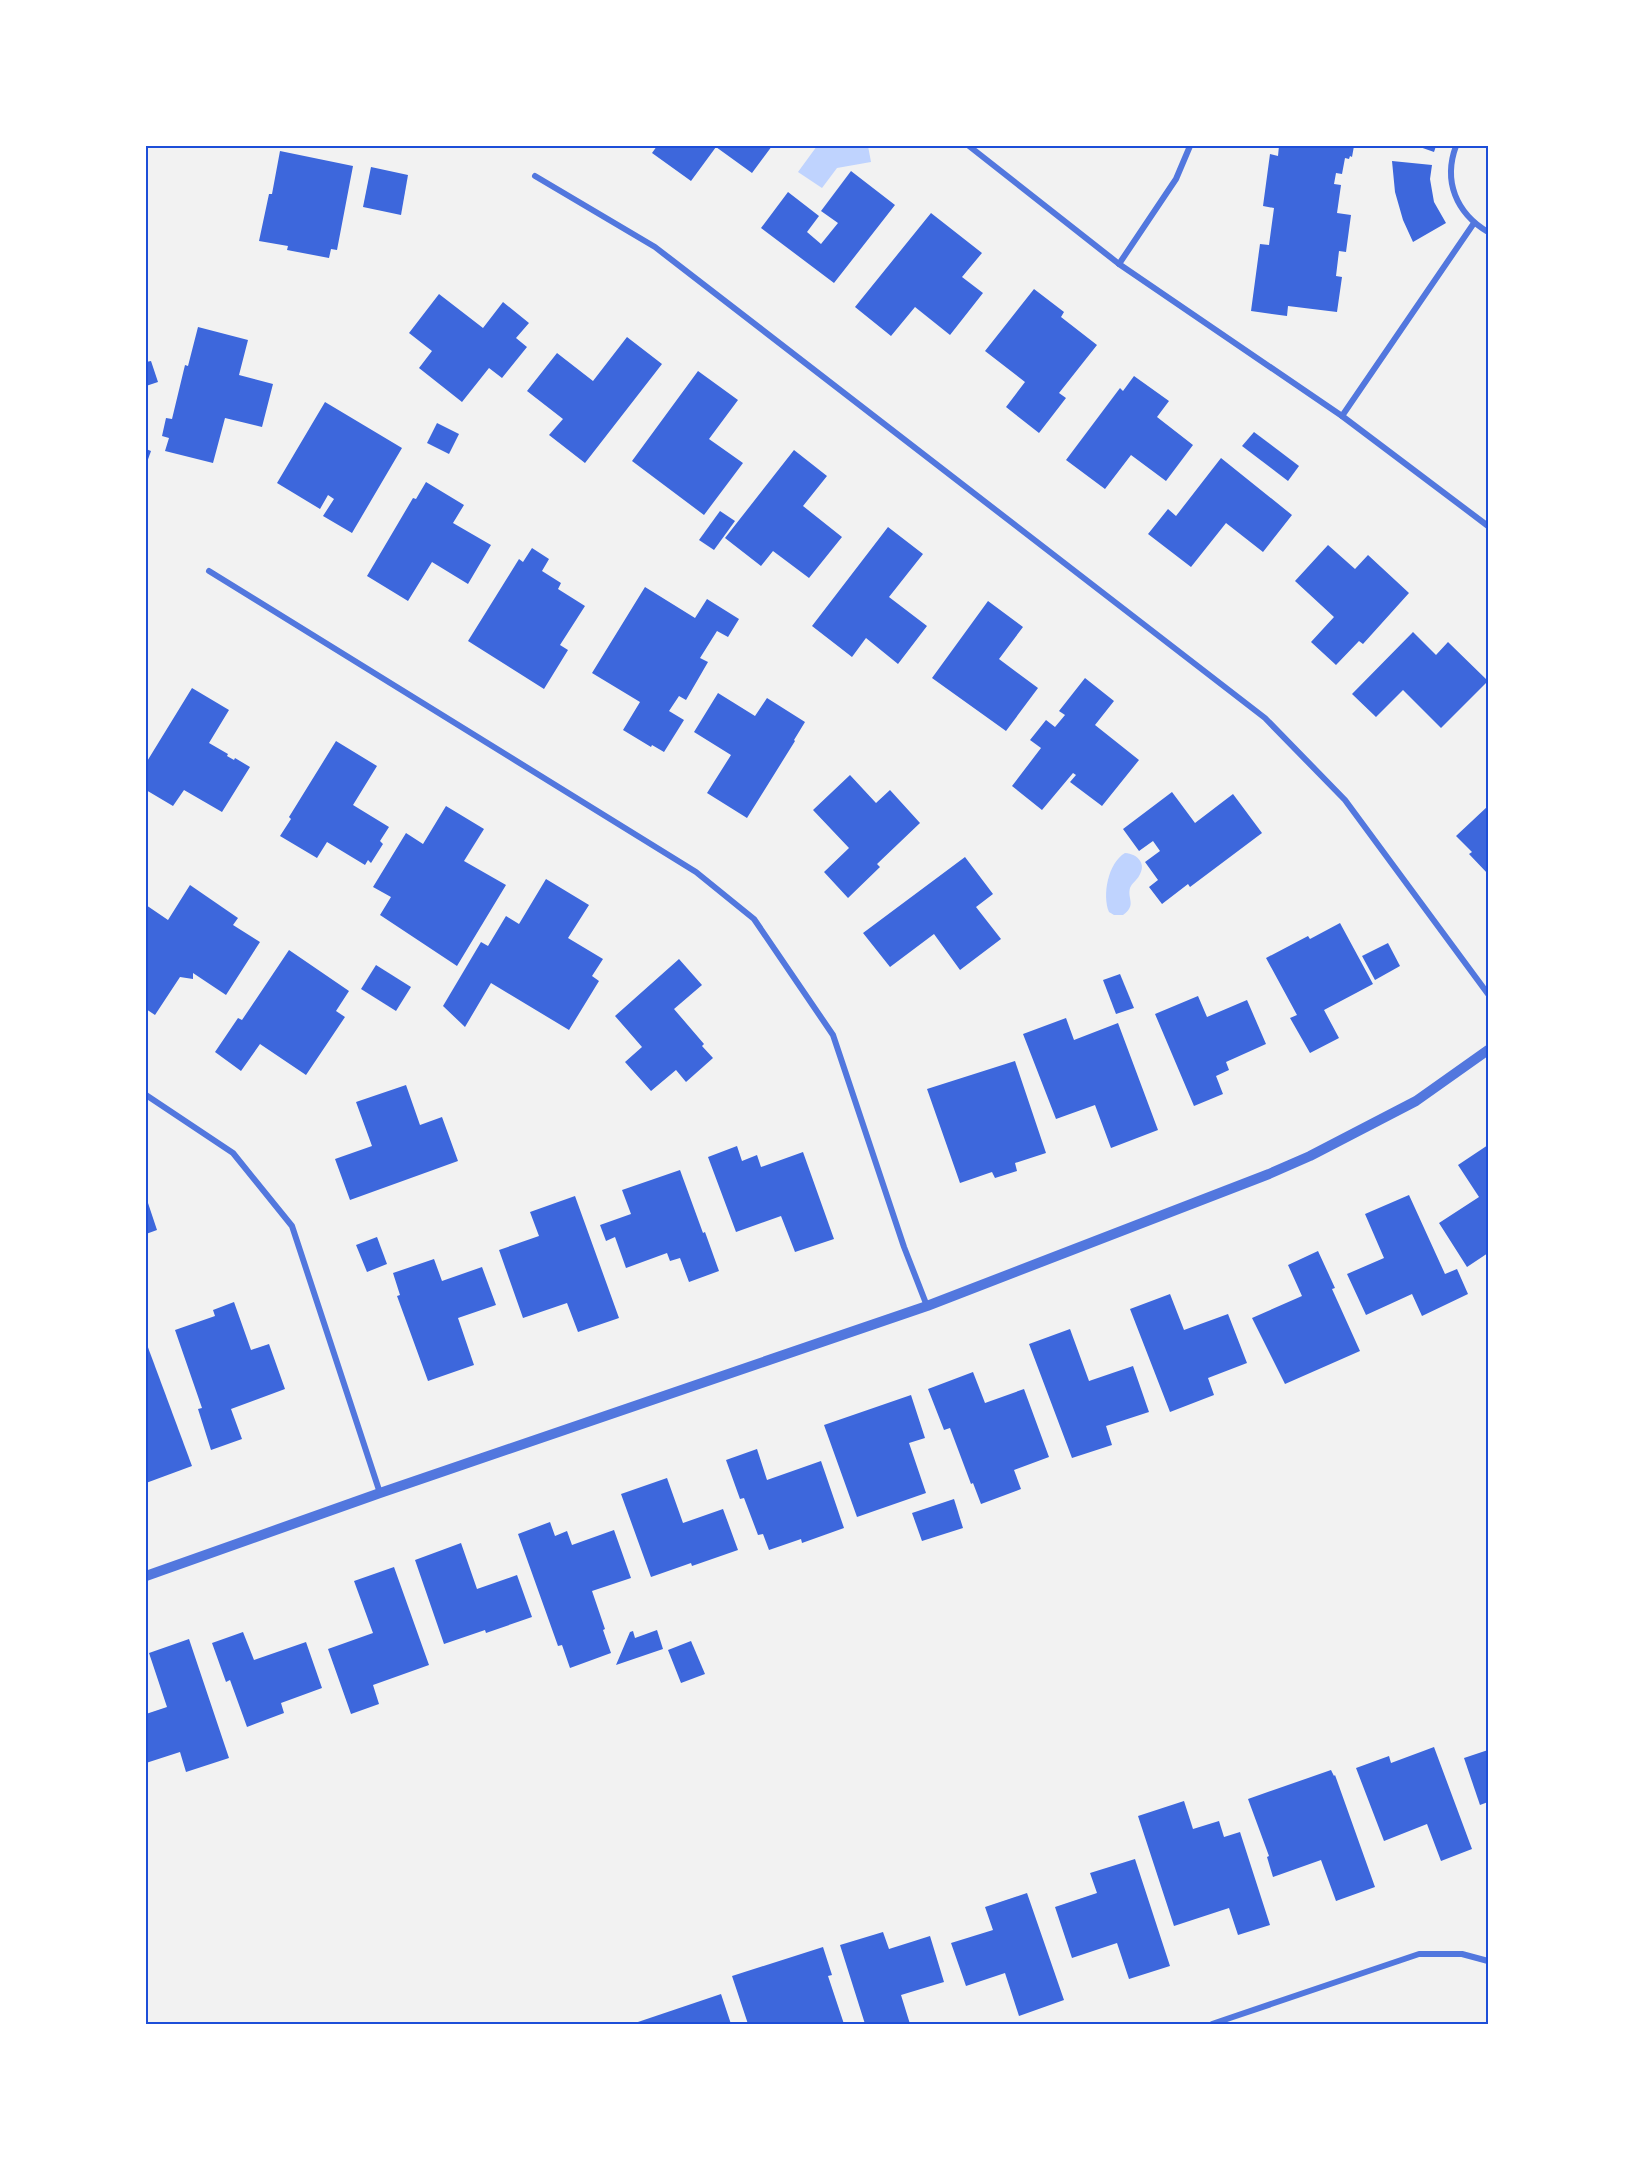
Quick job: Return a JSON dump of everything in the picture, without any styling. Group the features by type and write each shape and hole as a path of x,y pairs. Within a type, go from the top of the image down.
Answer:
{"street":[{"path":"969,146 1119,264 1342,416 1488,526"},
{"path":"1119,264 1176,179 1190,146"},
{"path":"1456,146 1451,160 1452,183 1459,205 1474,223 1488,232"},
{"path":"536,176 655,247 1265,718 1345,800 1488,994"},
{"path":"1342,416 1474,223"},
{"path":"209,571 696,872 754,919 833,1035 904,1246 927,1306"},
{"path":"146,1576 380,1492 927,1306 1269,1174 1310,1156 1416,1101 1488,1050"},
{"path":"146,1095 233,1153 292,1226 380,1492"},
{"path":"1212,2025 1419,1954 1462,1954 1488,1961"}],"water":[{"path":"817,146 868,146 871,162 837,168 822,188 798,172"},
{"path":"1125,853 1134,855 1140,860 1142,867 1139,876 1130,888 1130,908 1123,915 1114,915 1109,912 1107,905 1108,880 1114,864"}],"building":[{"path":"657,146 772,146 752,173 716,147 691,181 652,153"},
{"path":"1279,146 1354,146 1352,157 1345,158 1342,174 1336,173 1334,184 1341,185 1337,213 1351,215 1346,252 1339,251 1336,276 1342,277 1337,312 1288,306 1287,316 1251,311 1260,244 1269,245 1274,208 1263,206 1270,154 1278,156"},
{"path":"1417,146 1436,146 1434,152"},
{"path":"280,151 353,166 337,250 331,249 329,258 287,250 288,246 259,241 269,194 272,194"},
{"path":"1392,161 1432,165 1430,179 1434,202 1446,223 1413,242 1403,220 1395,192"},
{"path":"371,167 408,175 401,215 363,207"},
{"path":"851,171 895,205 834,283 761,228 788,192 819,216 807,232 821,244 838,223 821,211"},
{"path":"931,213 982,253 962,277 983,293 950,335 915,307 891,336 855,307"},
{"path":"1034,289 1064,312 1061,317 1097,345 1059,393 1066,398 1039,433 1006,407 1025,382 985,351"},
{"path":"439,294 483,328 503,302 529,323 516,338 527,347 502,378 489,368 462,402 419,368 432,351 409,333"},
{"path":"198,327 248,340 239,375 273,384 262,427 225,418 213,463 165,451 169,438 162,436 166,418 172,419 185,365 188,366"},
{"path":"627,337 662,364 585,463 549,435 563,419 527,391 557,353 593,381"},
{"path":"151,361 158,382 146,386 146,362"},
{"path":"698,371 738,400 709,439 743,463 704,515 632,461"},
{"path":"1134,376 1169,401 1157,417 1193,445 1166,481 1131,455 1105,489 1066,460 1120,388 1123,391"},
{"path":"325,402 402,448 352,533 323,516 334,499 328,495 320,509 277,483"},
{"path":"437,423 459,434 449,454 427,443"},
{"path":"1254,432 1299,466 1288,481 1242,446"},
{"path":"146,449 151,451 146,465"},
{"path":"794,450 827,476 803,506 842,537 809,578 773,551 761,566 725,538"},
{"path":"1221,458 1292,515 1263,552 1226,523 1191,567 1148,534 1168,509 1176,516"},
{"path":"426,482 464,505 453,523 491,545 468,584 432,562 408,601 367,576 413,498 416,499"},
{"path":"720,511 735,521 714,550 699,540"},
{"path":"888,527 923,554 889,597 927,626 898,664 866,638 852,657 812,626"},
{"path":"1328,545 1355,569 1368,555 1409,593 1363,644 1359,641 1336,665 1311,642 1334,617 1295,581"},
{"path":"532,548 549,559 542,571 561,583 558,589 585,606 560,645 568,650 544,689 468,641 519,559 523,562"},
{"path":"645,587 695,618 707,599 739,619 728,637 717,631 700,658 708,662 686,700 679,696 669,711 684,720 664,752 623,730 640,702 592,673"},
{"path":"988,601 1023,627 999,659 1038,688 1006,731 932,678"},
{"path":"1413,632 1436,655 1448,642 1488,681 1441,728 1403,690 1376,717 1352,694"},
{"path":"1085,678 1114,701 1095,725 1139,760 1102,806 1070,782 1076,775 1073,773 1042,810 1012,786 1041,748 1030,740 1046,720 1055,727 1065,715 1059,711"},
{"path":"192,688 229,710 209,743 228,754 227,756 250,767 222,812 184,790 173,806 146,790 146,763"},
{"path":"718,693 755,716 767,698 805,722 747,818 707,793 731,755 694,732"},
{"path":"336,741 377,766 353,805 389,827 380,841 383,844 371,863 368,860 365,865 327,842 317,858 280,836 291,819 289,817"},
{"path":"850,775 876,803 890,790 920,823 877,864 880,867 848,898 824,872 849,848 813,810"},
{"path":"1172,792 1195,823 1233,794 1262,833 1190,887 1188,884 1162,904 1149,887 1158,880 1145,862 1160,851 1153,841 1139,851 1123,829"},
{"path":"446,806 484,829 464,861 506,885 457,966 380,915 391,897 373,887 406,833 423,844"},
{"path":"1488,806 1488,874 1469,854 1472,852 1456,836"},
{"path":"965,857 993,894 976,907 1001,939 960,970 934,934 890,967 863,933"},
{"path":"546,879 589,905 568,938 603,959 592,976 599,981 569,1030 491,983 465,1027 443,1006 481,942 488,946 506,916 519,924"},
{"path":"190,885 238,918 233,925 260,942 226,995 193,973 193,979 180,977 155,1015 146,1009 146,905 168,920"},
{"path":"1340,923 1373,984 1324,1010 1339,1038 1310,1053 1290,1018 1297,1015 1266,958 1308,936 1310,939"},
{"path":"1388,943 1400,966 1375,980 1362,956"},
{"path":"289,950 349,991 336,1011 345,1017 306,1075 260,1044 241,1071 215,1052 238,1018 242,1020"},
{"path":"679,959 702,985 674,1009 713,1058 686,1082 676,1070 651,1091 625,1062 642,1047 615,1016"},
{"path":"376,965 411,987 396,1011 361,989"},
{"path":"1120,974 1134,1008 1116,1014 1103,980"},
{"path":"1198,996 1207,1017 1247,1000 1266,1044 1226,1062 1229,1070 1216,1076 1223,1094 1194,1106 1155,1014"},
{"path":"1066,1018 1074,1040 1118,1023 1158,1130 1111,1148 1095,1105 1056,1119 1023,1034"},
{"path":"1015,1061 1046,1153 1015,1163 1017,1171 995,1178 992,1172 960,1183 927,1089"},
{"path":"406,1085 420,1125 442,1117 458,1161 350,1200 335,1159 372,1146 356,1102"},
{"path":"1488,1145 1488,1253 1467,1267 1439,1223 1479,1197 1458,1165"},
{"path":"737,1146 742,1161 757,1155 761,1167 803,1152 834,1239 795,1252 781,1216 736,1232 708,1157"},
{"path":"680,1170 719,1271 689,1282 680,1258 670,1261 667,1253 626,1268 615,1237 606,1241 600,1225 631,1214 622,1190"},
{"path":"1409,1195 1445,1274 1457,1269 1468,1294 1422,1316 1412,1294 1366,1315 1347,1274 1384,1258 1365,1214"},
{"path":"575,1196 619,1318 578,1332 567,1303 523,1318 499,1250 539,1236 530,1212"},
{"path":"146,1197 157,1230 146,1234"},
{"path":"377,1237 387,1264 367,1272 356,1245"},
{"path":"1318,1251 1335,1288 1332,1289 1360,1351 1285,1384 1252,1318 1302,1296 1288,1265"},
{"path":"434,1259 442,1281 482,1267 496,1305 458,1318 474,1365 428,1381 397,1296 400,1295 393,1273"},
{"path":"1170,1294 1184,1330 1228,1314 1247,1363 1208,1378 1214,1395 1170,1412 1130,1309"},
{"path":"234,1302 251,1350 269,1344 285,1389 231,1409 242,1439 211,1450 198,1409 202,1408 175,1330 215,1316 213,1310"},
{"path":"1070,1329 1089,1381 1133,1366 1149,1412 1106,1426 1112,1445 1072,1458 1029,1344"},
{"path":"146,1342 192,1466 146,1483"},
{"path":"973,1372 985,1403 1024,1389 1049,1457 1014,1470 1021,1489 981,1504 950,1428 944,1430 928,1389"},
{"path":"911,1395 925,1438 909,1443 926,1493 857,1517 824,1425"},
{"path":"757,1449 767,1480 821,1461 844,1528 802,1543 801,1539 769,1550 763,1534 758,1535 744,1498 740,1499 726,1460"},
{"path":"667,1478 683,1523 723,1509 738,1550 651,1577 621,1494"},
{"path":"954,1499 963,1528 922,1541 912,1513"},
{"path":"550,1522 555,1536 567,1531 572,1545 614,1530 631,1578 592,1591 611,1653 570,1668 562,1645 558,1646 518,1534"},
{"path":"461,1543 477,1589 517,1575 532,1617 486,1633 485,1630 444,1644 415,1560"},
{"path":"394,1567 429,1665 373,1685 379,1704 351,1714 328,1649 373,1633 354,1581"},
{"path":"657,1630 663,1649 616,1665 630,1632 633,1631 635,1638"},
{"path":"243,1632 254,1660 306,1642 322,1688 281,1703 284,1713 247,1727 230,1680 226,1682 212,1643"},
{"path":"189,1639 229,1758 186,1772 180,1752 146,1763 146,1714 167,1707 149,1653"},
{"path":"691,1641 705,1674 681,1683 668,1650"},
{"path":"1434,1747 1472,1849 1441,1861 1427,1824 1384,1841 1356,1768 1389,1756 1391,1763"},
{"path":"1488,1750 1488,1802 1480,1805 1464,1758"},
{"path":"1331,1770 1335,1775 1375,1887 1336,1901 1321,1860 1273,1877 1267,1857 1269,1856 1248,1799"},
{"path":"1184,1801 1193,1829 1219,1821 1224,1837 1240,1832 1270,1925 1238,1935 1229,1908 1174,1926 1138,1816"},
{"path":"1135,1859 1170,1966 1129,1979 1117,1943 1072,1958 1055,1907 1097,1893 1090,1873"},
{"path":"1027,1893 1064,2000 1019,2016 1005,1973 966,1986 951,1943 993,1930 985,1907"},
{"path":"883,1932 889,1949 930,1936 944,1982 901,1995 910,2024 865,2024 840,1945"},
{"path":"823,1947 832,1975 828,1976 844,2024 748,2024 732,1976"},
{"path":"721,1994 731,2024 632,2024"}]}
